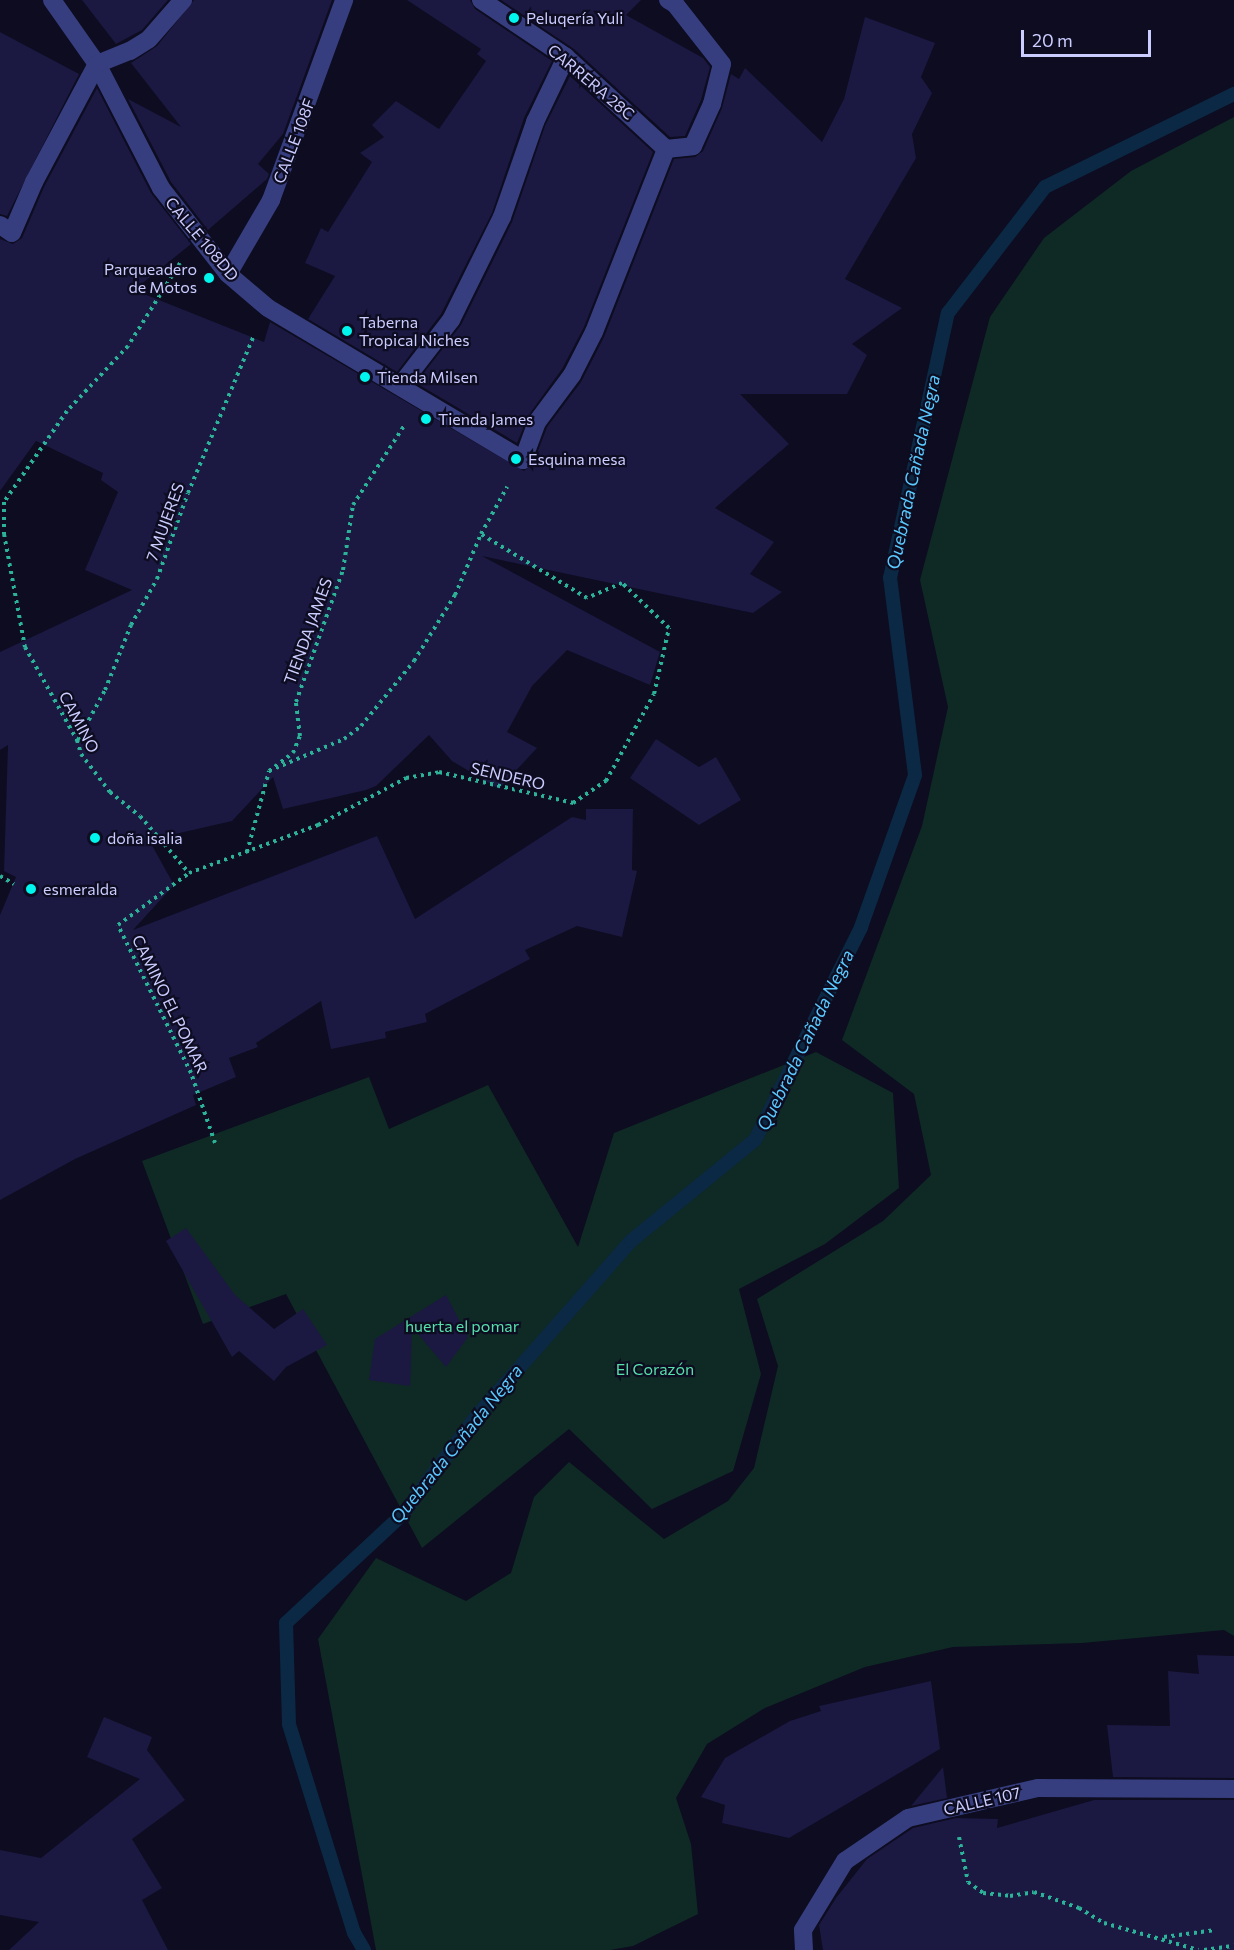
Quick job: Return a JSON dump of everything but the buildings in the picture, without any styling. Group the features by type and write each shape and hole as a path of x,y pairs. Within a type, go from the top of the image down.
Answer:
{"street":[{"name":"CALLE 108DD","path":"52,0 97,64 161,188 228,274 268,308 523,460"},
{"path":"0,225 12,233 34,182 97,64 130,51 149,39 183,0"},
{"name":"CALLE 108F","path":"228,274 271,200 344,0"},
{"name":"CARRERA 28C","path":"481,0 566,57 666,148"},
{"path":"523,460 537,422 572,375 594,333 666,148 693,146 712,104 722,64 675,4 668,0"},
{"path":"400,386 451,320 502,217 535,122 566,57"},
{"name":"CALLE 107","path":"804,1950 803,1930 845,1861 908,1818 1038,1788 1234,1789"}],"path":[{"name":"CAMINO","path":"189,873 140,816 110,792 81,754 77,740 25,647 2,535 5,526 4,502 67,411 128,346 197,237"},
{"name":"7 MUJERES","path":"77,740 105,690 131,625 157,579 188,493 268,308"},
{"name":"TIENDA JAMES","path":"269,771 293,753 300,736 296,702 343,570 352,505 367,477 424,399"},
{"path":"189,873 247,853 269,771 344,739 361,726 420,652 455,595 481,534 523,460"},
{"name":"SENDERO","path":"247,853 318,825 406,778 439,772 573,803 606,781 654,694 669,628 622,583 587,598 481,534"},
{"name":"CAMINO EL POMAR","path":"189,873 118,925 191,1073 215,1143"},
{"path":"0,876 14,884"},
{"path":"956,1807 968,1881 983,1893 1010,1896 1034,1892 1078,1908 1104,1923 1198,1950"},
{"path":"1156,1937 1216,1930"},
{"path":"1204,1950 1234,1946"}],"green space":[{"path":"1234,117 1234,1636 1224,1630 1082,1643 953,1647 865,1667 765,1708 707,1744 676,1798 691,1844 698,1914 633,1946 610,1950 376,1950 318,1639 376,1558 466,1601 511,1573 534,1497 569,1462 664,1539 728,1501 754,1468 778,1366 757,1299 883,1221 931,1175 914,1094 842,1040 922,826 948,707 920,580 990,317 1044,238 1131,171"},
{"name":"huerta el pomar","path":"816,1052 893,1093 899,1188 825,1244 739,1289 761,1374 733,1471 652,1509 569,1429 422,1548 286,1294 203,1324 142,1161 369,1077 389,1129 488,1085 578,1247 614,1133"}],"waterway":[{"name":"Quebrada Cañada Negra","path":"364,1950 354,1933 289,1724 286,1623 403,1514 475,1418 631,1241 755,1140 861,927 915,775 890,578 948,313 1045,187 1234,94"}],"place":[{"name":"Peluqería Yuli","path":"514,18"},
{"name":"Parqueadero de Motos","path":"209,278"},
{"name":"Taberna Tropical Niches","path":"347,331"},
{"name":"Tienda Milsen","path":"365,377"},
{"name":"Tienda James","path":"426,419"},
{"name":"Esquina mesa","path":"516,459"},
{"name":"doña isalia","path":"95,838"},
{"name":"esmeralda","path":"31,889"}],"park label":[{"name":"El Corazón","path":"655,1369"}]}
